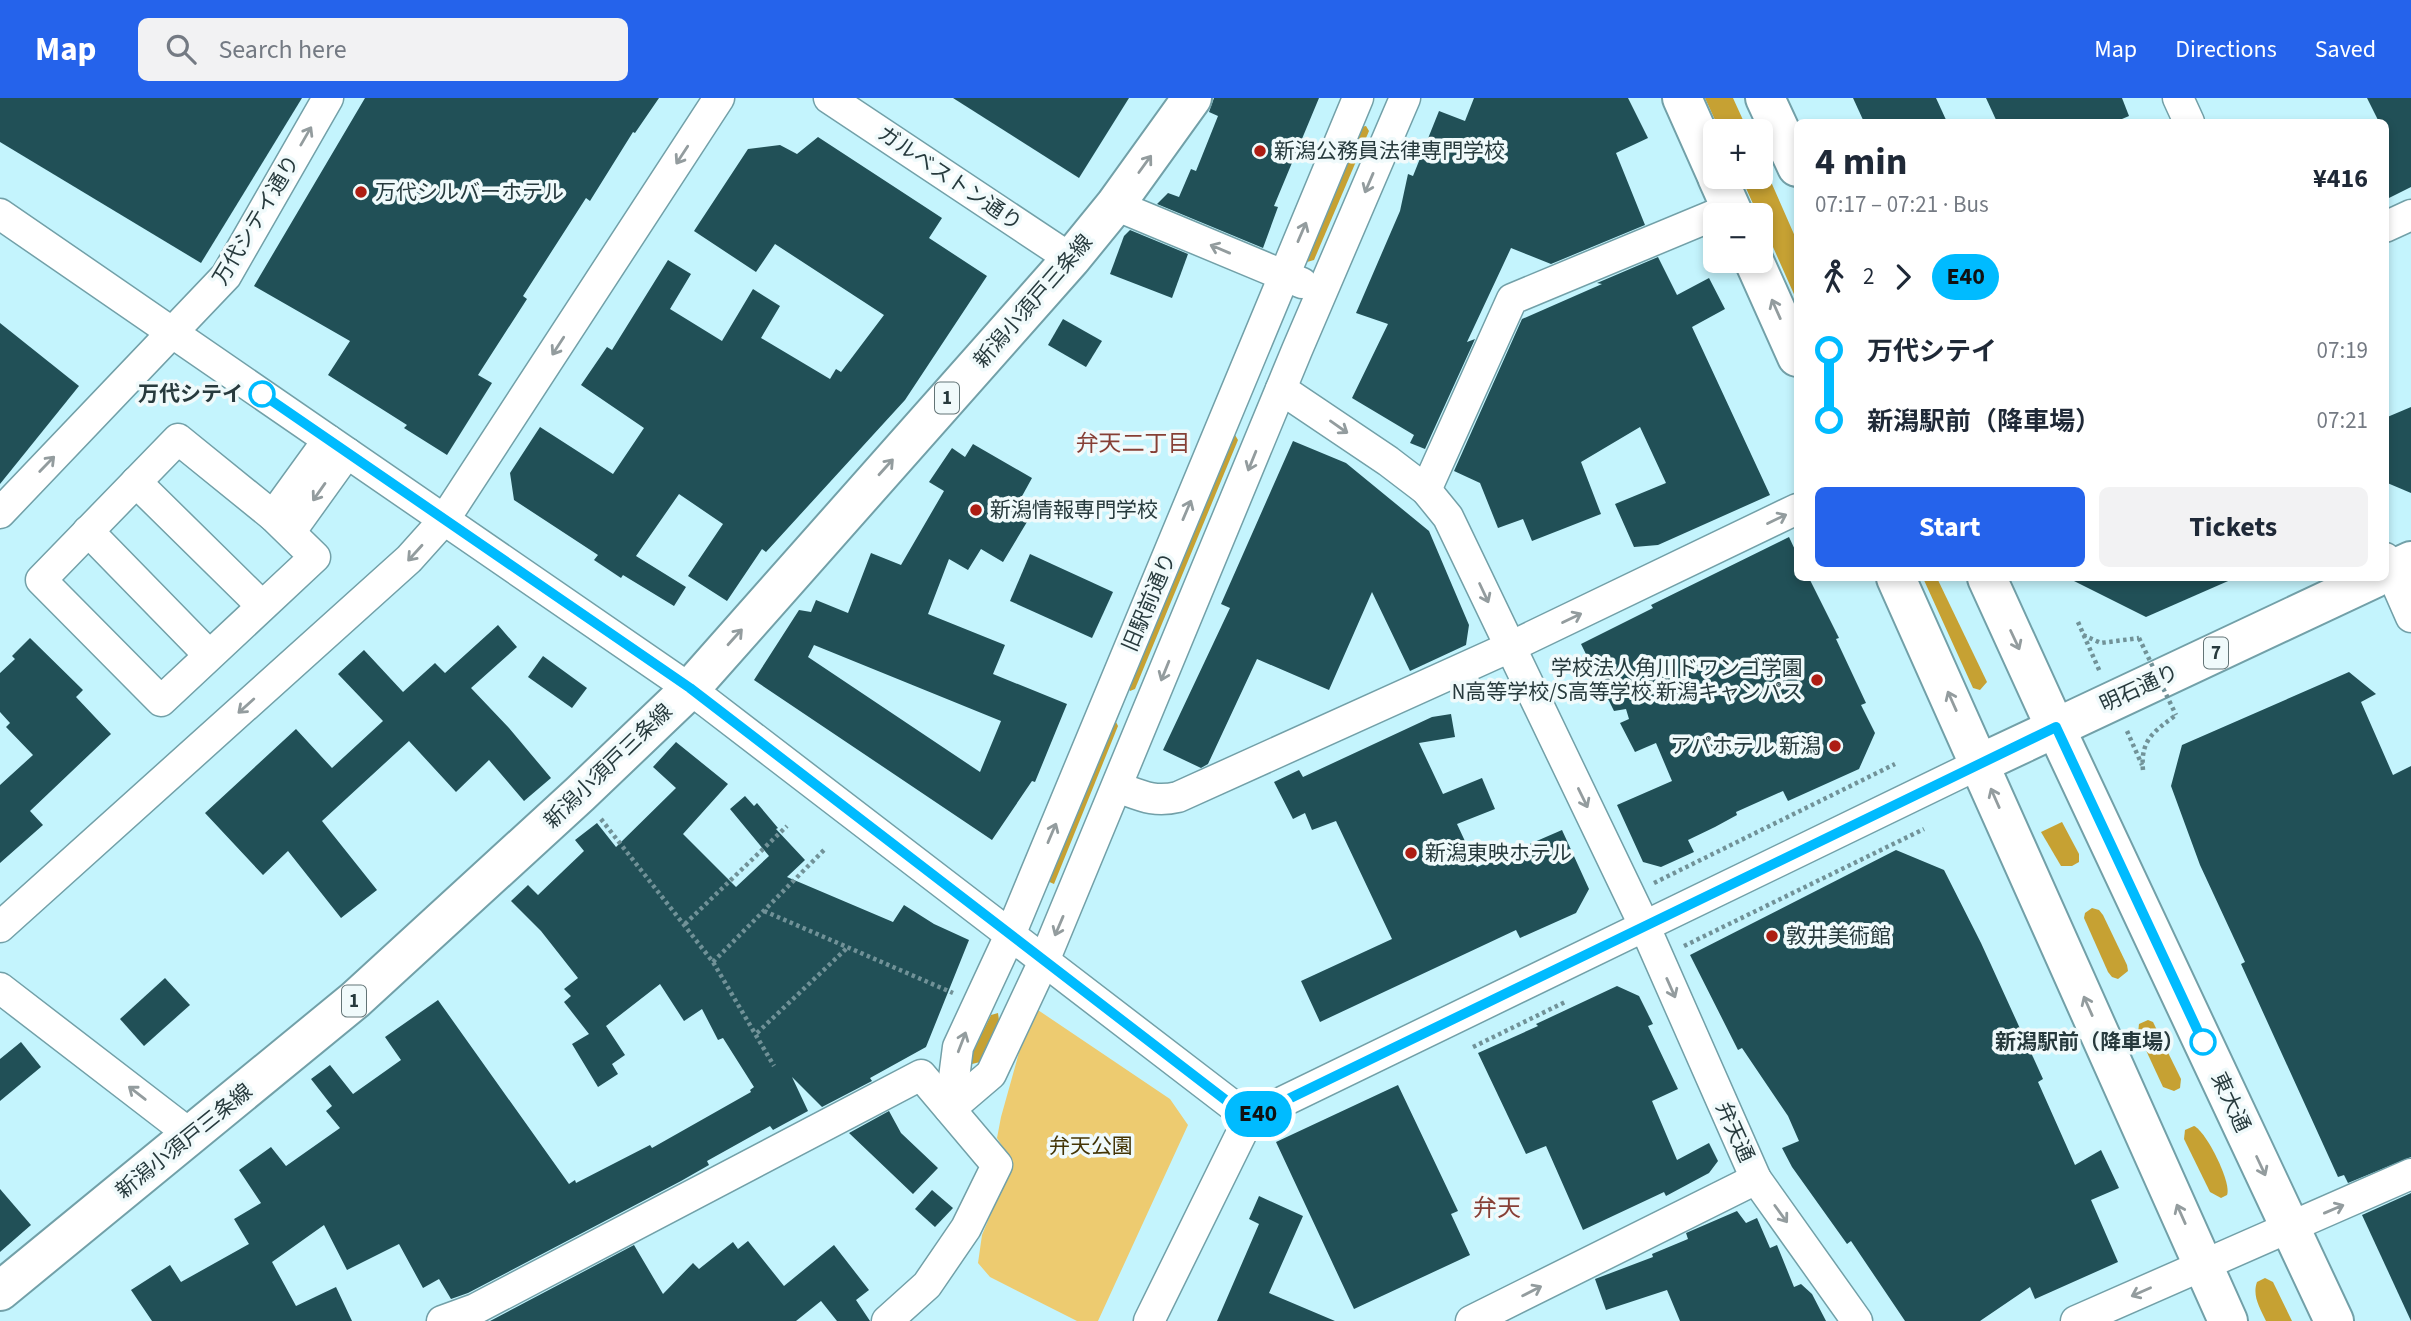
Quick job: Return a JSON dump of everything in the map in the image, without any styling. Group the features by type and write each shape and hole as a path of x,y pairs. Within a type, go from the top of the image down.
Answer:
{"main road":[{"name":"新潟小須戸三条線","path":"0,1291 355,1000 580,794 690,688 1071,259 1115,205 1192,98"},
{"path":"1682,98 1724,193"},
{"path":"1765,98 1794,161"},
{"path":"1760,273 1794,350"},
{"path":"1897,581 2228,1321"},
{"name":"東大通","path":"1988,581 2334,1321"},
{"name":"明石通り","path":"1979,764 2363,581"}],"street":[{"name":"万代シテイ通り","path":"0,513 226,276 328,98"},
{"path":"0,927 409,559 444,520 719,98"},
{"name":"ガルベストン通り","path":"829,98 1071,259"},
{"name":"旧駅前通り","path":"950,1108 958,1047 1010,934 1359,98"},
{"path":"950,1108 990,1074 1044,961 1405,98"},
{"path":"2178,98 2188,119"},
{"path":"1426,490 1512,299 1724,193"},
{"path":"1115,205 1322,292"},
{"path":"0,214 690,688 1249,1118"},
{"path":"2389,225 2411,215"},
{"name":"弁天通","path":"1281,390 1388,461 1426,490 1448,517 1644,925 1755,1179 1857,1321"},
{"path":"1232,402 1270,417"},
{"path":"178,439 282,523 315,557 161,701 41,580 178,439"},
{"path":"282,523 338,446"},
{"path":"136,482 262,606"},
{"path":"1117,786 1145,798 1162,801 1178,797 1510,647 1794,510"},
{"path":"88,531 209,655"},
{"path":"2390,568 2411,617"},
{"path":"1149,1321 1249,1118 1979,764"},
{"path":"0,988 191,1135"},
{"path":"442,1321 475,1309 921,1075 998,1165 966,1228 927,1285 887,1321"},
{"path":"2076,1321 2411,1174"},
{"path":"1471,1321 1755,1179"}],"path":[{"path":"2078,622 2082,635 2101,643 2139,638 2176,715 2149,736 2142,760 2143,770"},
{"path":"1644,888 1895,764"},
{"path":"580,794 713,962 774,1066"},
{"path":"685,924 787,826"},
{"path":"1673,951 1924,829"},
{"path":"713,962 824,850"},
{"path":"764,911 953,993"},
{"path":"757,1033 848,947"},
{"path":"1473,1047 1567,1001"}],"green space":[{"name":"弁天公園","path":"1032,1006 1170,1099 1188,1125 1098,1321 1077,1321 990,1277 978,1263 982,1235 1012,1162 997,1138"}],"shaded area":[{"path":"1705,98 1733,98 1743,119 1715,119"},
{"path":"1366,126 1369,131 1314,260 1307,262 1306,256 1361,127"},
{"path":"1773,186 1794,234 1794,294 1773,247 1773,203 1753,203 1746,189 1773,189"},
{"path":"1235,435 1238,440 1135,689 1130,691 1127,684 1229,437"},
{"path":"1924,581 1938,581 1987,682 1980,690 1973,688"},
{"path":"1116,722 1118,726 1054,884 1045,880 1111,723"},
{"path":"2062,822 2079,854 2079,862 2072,866 2061,866 2041,832"},
{"path":"2092,908 2103,915 2127,965 2128,971 2118,979 2108,972 2084,918 2085,913"},
{"path":"998,1013 999,1020 980,1062 972,1064 971,1056 991,1015"},
{"path":"2148,1020 2153,1022 2181,1079 2180,1088 2174,1091 2163,1087 2138,1033 2139,1024"},
{"path":"2194,1126 2205,1137 2222,1169 2228,1189 2227,1195 2221,1198 2210,1192 2184,1139 2185,1130"},
{"path":"2265,1278 2273,1282 2292,1321 2266,1321 2255,1292 2257,1282"}],"building":[{"path":"0,98 302,98 201,263 0,142"},
{"path":"365,98 659,98 635,133 633,132 590,201 586,198 523,296 527,299 478,375 492,383 447,455 404,428 407,425 328,375 350,341 254,286"},
{"path":"953,98 1129,98 1079,178"},
{"path":"1214,98 1319,98 1274,206 1278,207 1263,248 1157,204 1168,193 1179,197 1191,169 1196,171 1218,116 1209,112"},
{"path":"1474,98 1628,98 1648,138 1616,153 1645,225 1551,264 1511,248 1467,342 1475,339 1425,449 1410,443 1414,435 1352,398 1388,324 1356,313 1400,211 1408,174 1413,176 1439,111 1465,121"},
{"path":"1853,98 1936,98 1946,119 1863,119"},
{"path":"1986,98 2122,98 2129,116 2122,119 1996,119"},
{"path":"2367,98 2411,98 2411,187 2389,198 2389,119 2378,119"},
{"path":"818,137 942,218 929,238 987,276 905,400 766,552 762,549 727,601 688,576 723,524 679,494 636,556 686,587 674,606 623,575 621,578 594,560 598,555 514,500 510,473 540,427 613,474 644,428 581,385 607,347 612,350 668,260 691,274 670,309 722,341 753,289 780,306 761,338 830,379 836,369 841,372 884,315 775,244 756,272 694,231 748,149 780,145 797,154"},
{"path":"1130,230 1188,254 1172,298 1110,274 1124,236"},
{"path":"1658,257 1677,295 1709,278 1725,309 1692,327 1770,495 1658,545 1634,547 1615,504 1666,483 1640,427 1581,462 1601,514 1532,541 1523,519 1498,528 1480,483 1454,471 1522,319"},
{"path":"1063,319 1102,341 1086,367 1048,345"},
{"path":"0,323 79,386 0,484"},
{"path":"2411,407 2411,493 2389,484 2389,416"},
{"path":"1293,441 1346,463 1429,531 1469,625 1466,645 1410,671 1372,592 1329,690 1257,659 1208,764 1201,768 1163,750 1230,608 1221,604"},
{"path":"973,444 1032,478 1021,498 1036,507 1003,562 981,549 968,570 949,559 928,614 1005,645 993,674 1067,704 1035,782 1032,781 992,840 754,680 799,610 811,612 816,600 848,613 871,553 901,565 944,491 929,482 952,448 965,457","holes":["814,645 1001,721 980,772 808,657"]},
{"path":"1789,537 1794,548 1794,581 1810,581 1839,638 1836,639 1866,703 1861,705 1875,733 1859,769 1788,801 1783,791 1736,812 1737,815 1688,840 1694,852 1661,867 1643,862 1617,805 1672,781 1656,743 1635,752 1620,723 1629,719 1626,709 1614,711 1581,644 1653,608 1651,605"},
{"path":"1030,554 1113,592 1092,638 1010,601"},
{"path":"2074,581 2228,581 2146,617"},
{"path":"498,625 517,647 471,688 551,778 524,801 489,760 456,792 409,741 322,821 377,890 341,918 288,851 263,875 205,813 296,729 332,768 383,721 338,674 364,650 403,692 435,663 445,673"},
{"path":"30,638 83,690 76,697 111,734 30,811 43,825 0,863 0,785 33,755 6,727 10,723 0,712 0,673 15,659 12,656"},
{"path":"543,656 587,688 572,708 528,677"},
{"path":"2349,672 2376,694 2361,702 2393,775 2411,766 2411,1157 2348,1183 2344,1175 2338,1177 2241,964 2245,962 2200,865 2171,786 2182,745"},
{"name":"新潟東映ホテル","path":"1451,714 1455,737 1419,743 1443,794 1482,778 1495,809 1457,824 1477,867 1562,830 1589,889 1576,913 1520,938 1516,930 1320,1022 1301,981 1392,939 1336,821 1312,830 1305,813 1293,819 1274,782 1299,770 1303,777 1432,717"},
{"path":"676,742 728,784 683,834 736,887 769,856 730,809 745,796 754,806 757,803 778,828 776,829 805,860 787,877 893,922 904,905 934,924 969,940 926,1047 870,1078 872,1081 822,1107 792,1077 808,1111 773,1130 770,1126 707,1161 709,1165 681,1181 468,1293 451,1299 439,1279 423,1288 399,1244 347,1270 324,1225 272,1262 296,1306 336,1287 352,1321 152,1321 131,1290 170,1265 181,1282 249,1244 234,1219 261,1203 239,1170 271,1147 286,1166 340,1128 326,1111 332,1106 311,1079 330,1065 353,1094 401,1060 385,1037 438,1000 569,1184 575,1180 576,1183 650,1145 652,1148 751,1092 754,1087 723,1038 718,1040 702,1009 684,1021 660,984 606,1026 625,1055 612,1064 618,1074 598,1087 572,1044 589,1034 564,1002 571,996 564,989 578,978 541,931 511,901 528,885 538,895 584,851 575,840 597,823 616,847 676,788 653,767"},
{"path":"1896,850 1944,870 1981,943 2043,1079 2038,1082 2075,1165 2101,1150 2119,1188 2091,1200 2118,1262 2035,1299 2030,1287 1980,1321 1905,1321 1851,1241 1847,1244 1792,1167 1782,1148 1799,1141 1788,1116 1742,1048 1738,1050 1690,955"},
{"path":"165,978 190,1005 144,1046 120,1019"},
{"path":"1617,986 1639,996 1653,1024 1648,1026 1678,1089 1652,1101 1677,1160 1709,1143 1718,1161 1709,1173 1666,1196 1664,1192 1583,1230 1546,1146 1526,1154 1478,1053"},
{"path":"21,1042 41,1067 0,1101 0,1059"},
{"path":"1398,1085 1458,1211 1451,1214 1470,1255 1354,1309 1276,1142"},
{"path":"889,1111 901,1133 938,1168 913,1194 849,1133"},
{"path":"0,1189 31,1225 0,1252"},
{"path":"932,1190 953,1208 935,1227 915,1209"},
{"path":"2411,1193 2411,1321 2362,1215"},
{"path":"1259,1196 1303,1216 1269,1293 1335,1321 1217,1321 1259,1224 1249,1219"},
{"path":"1737,1211 1746,1223 1757,1218 1770,1248 1777,1245 1794,1287 1801,1284 1812,1294 1826,1321 1680,1321 1667,1290 1606,1310 1595,1279 1653,1257 1652,1254 1688,1239 1686,1233"},
{"path":"748,1241 784,1286 834,1245 869,1290 856,1300 870,1321 837,1321 821,1301 796,1321 490,1321 634,1245 663,1294 693,1263 699,1269 733,1242 738,1249"}],"bus line":[{"name":"E40","path":"262,394 690,688 1249,1118 2056,727 2203,1042"}],"place":[{"name":"新潟公務員法律専門学校","path":"1260,151"},
{"name":"万代シルバーホテル","path":"361,192"},
{"name":"万代シテイ","path":"262,394"},
{"name":"新潟情報専門学校","path":"976,510"},
{"name":"学校法人角川ドワンゴ学園 N高等学校/S高等学校 新潟キャンパス","path":"1817,680"},
{"name":"アパホテル 新潟","path":"1835,746"},
{"name":"新潟東映ホテル","path":"1411,853"},
{"name":"敦井美術館","path":"1772,936"},
{"name":"新潟駅前（降車場）","path":"2203,1042"}],"district":[{"name":"弁天二丁目","path":"1133,443"},
{"name":"弁天","path":"1497,1208"}]}
